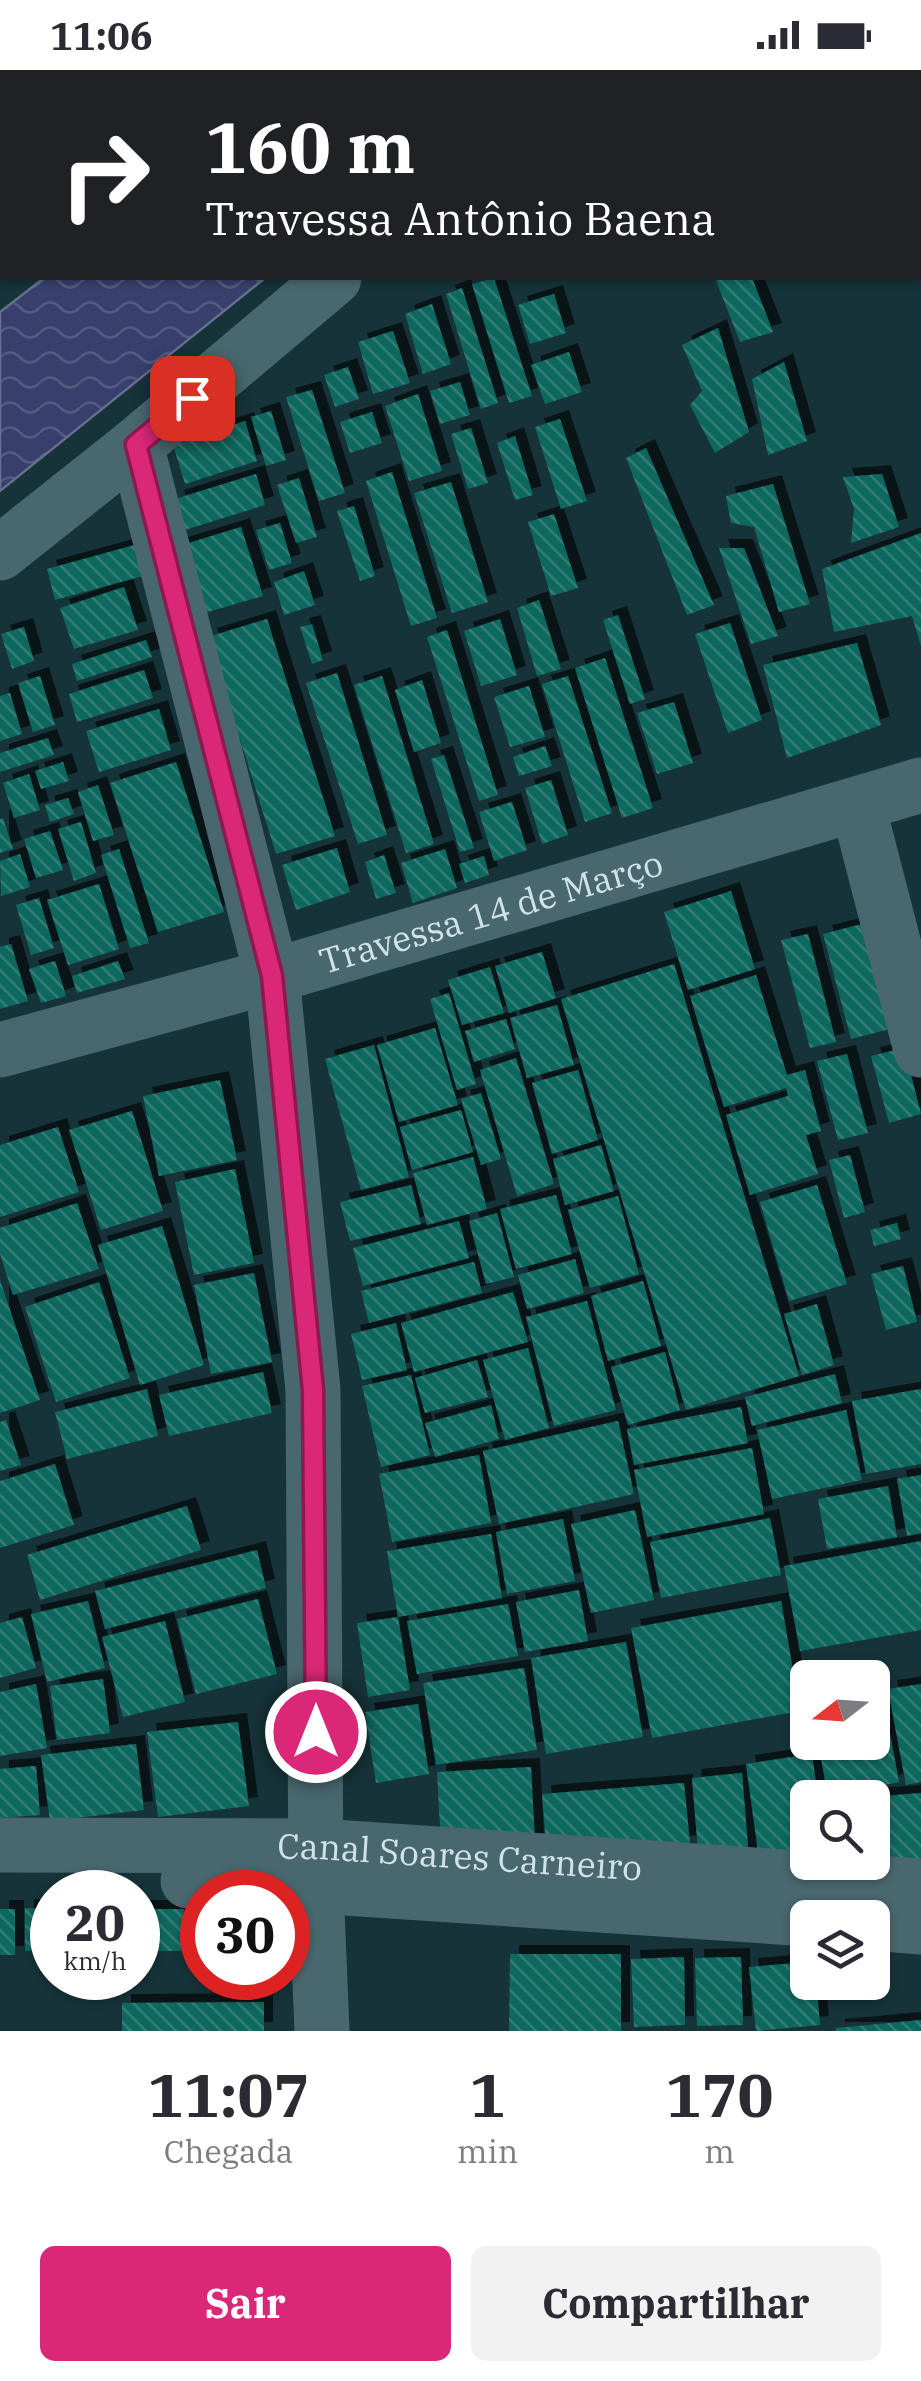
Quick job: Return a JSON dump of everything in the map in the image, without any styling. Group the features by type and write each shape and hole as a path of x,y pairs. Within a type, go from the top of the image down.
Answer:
{"street":[{"path":"0,553 136,445 332,280"},
{"path":"136,445 272,976 313,1390 316,1866 322,2031"},
{"name":"Travessa 14 de Março","path":"0,1050 272,976 921,785"},
{"path":"858,806 921,1050"},
{"name":"Canal Soares Carneiro","path":"0,1845 316,1866 921,1886"},
{"name":"Canal Soares Carneiro","path":"0,1874 316,1866 790,1917"},
{"path":"890,1925 921,1927"}],"water":[{"path":"41,280 263,280 0,491 0,312"}],"building":[{"path":"495,280 532,396 509,403 472,284"},
{"path":"716,280 753,280 773,332 740,342"},
{"path":"462,288 498,403 481,409 446,294"},
{"path":"554,294 566,333 530,344 518,305"},
{"path":"432,304 451,364 423,374 405,314"},
{"path":"718,328 749,432 715,453 690,405 702,391 682,345"},
{"path":"393,331 410,383 373,394 358,342"},
{"path":"569,352 582,392 545,404 531,365"},
{"path":"784,362 807,441 768,455 752,379"},
{"path":"348,367 359,399 335,407 324,375"},
{"path":"460,382 470,415 440,424 430,391"},
{"path":"312,390 345,493 319,501 286,397"},
{"path":"418,394 442,471 409,481 385,406"},
{"path":"271,411 286,460 266,466 251,417"},
{"path":"372,412 382,443 350,453 340,422"},
{"path":"560,419 587,501 561,509 535,427"},
{"path":"245,421 257,461 185,484 173,445"},
{"path":"471,428 488,483 468,489 451,434"},
{"path":"515,436 533,495 515,500 497,443"},
{"path":"646,448 714,605 687,615 626,458"},
{"path":"392,472 437,618 411,626 366,481"},
{"path":"256,474 265,505 185,530 175,499"},
{"path":"882,474 899,527 851,543 854,509 843,477"},
{"path":"299,478 317,537 296,543 277,485"},
{"path":"451,482 488,602 452,613 414,493"},
{"path":"773,484 810,604 779,612 754,527 731,523 726,496"},
{"path":"354,506 375,576 360,581 337,511"},
{"path":"554,514 578,588 551,596 528,522"},
{"path":"280,523 292,563 269,570 256,530"},
{"path":"241,527 263,596 201,614 179,546"},
{"path":"921,533 921,646 912,616 834,632 822,569"},
{"path":"153,540 161,571 55,600 47,569"},
{"path":"719,548 744,548 778,636 751,644"},
{"path":"304,571 315,605 284,615 274,582"},
{"path":"124,587 138,630 74,649 60,608"},
{"path":"539,600 561,669 537,676 517,608"},
{"path":"618,615 645,699 630,704 603,620"},
{"path":"267,619 335,836 276,854 208,637"},
{"path":"500,619 517,675 481,686 464,631"},
{"path":"730,623 762,720 728,733 695,634"},
{"path":"312,624 323,660 312,664 300,627"},
{"path":"24,627 34,661 12,669 1,634"},
{"path":"447,630 498,795 479,801 427,637"},
{"path":"146,640 152,657 77,681 72,664"},
{"path":"857,643 881,725 787,758 763,665"},
{"path":"605,658 653,808 622,818 575,668"},
{"path":"144,670 153,698 77,722 69,694"},
{"path":"337,673 387,835 358,844 306,683"},
{"path":"40,676 55,725 33,732 18,683"},
{"path":"382,676 434,844 406,853 354,685"},
{"path":"568,676 612,813 585,822 542,684"},
{"path":"422,680 441,743 414,752 395,690"},
{"path":"529,686 545,737 510,747 494,697"},
{"path":"10,693 22,734 0,741 0,696"},
{"path":"674,702 693,763 657,774 637,713"},
{"path":"159,709 171,750 99,772 86,731"},
{"path":"48,738 54,755 0,772 0,753"},
{"path":"545,746 552,766 519,776 513,757"},
{"path":"444,755 474,848 460,852 431,759"},
{"path":"63,762 69,781 41,789 35,771"},
{"path":"176,762 224,912 158,932 110,783"},
{"path":"29,774 40,810 14,818 3,783"},
{"path":"551,780 568,835 542,844 525,788"},
{"path":"98,785 114,835 93,841 78,792"},
{"path":"68,798 74,814 50,822 45,805"},
{"path":"512,802 527,850 494,861 479,812"},
{"path":"3,818 13,849 0,853 0,819"},
{"path":"81,822 96,873 74,881 58,829"},
{"path":"50,831 63,870 36,878 24,839"},
{"path":"337,848 350,892 296,910 282,865"},
{"path":"119,849 149,943 130,948 101,855"},
{"path":"445,849 457,888 413,903 401,863"},
{"path":"20,854 30,887 1,896 0,861"},
{"path":"384,855 396,893 376,899 365,862"},
{"path":"484,856 489,875 465,883 459,864"},
{"path":"99,884 119,949 68,965 47,900"},
{"path":"731,891 755,969 688,990 664,912"},
{"path":"39,898 54,948 31,955 16,905"},
{"path":"874,921 902,1026 851,1039 823,934"},
{"path":"808,934 836,1042 810,1048 781,940"},
{"path":"11,944 28,1001 0,1009 0,947"},
{"path":"542,952 556,998 509,1013 495,966"},
{"path":"55,961 66,996 41,1003 29,969"},
{"path":"118,961 125,979 77,993 72,976"},
{"path":"674,964 799,1376 686,1410 561,999"},
{"path":"490,967 504,1013 462,1025 448,980"},
{"path":"756,975 787,1075 805,1070 821,1131 806,1135 818,1174 750,1195 726,1115 788,1096 786,1088 724,1107 690,996"},
{"path":"449,993 476,1084 457,1090 430,999"},
{"path":"557,1005 574,1065 527,1078 510,1018"},
{"path":"506,1019 515,1049 474,1062 465,1031"},
{"path":"435,1028 458,1105 399,1122 377,1045"},
{"path":"374,1045 409,1177 361,1190 325,1059"},
{"path":"904,1048 921,1114 889,1123 871,1056"},
{"path":"847,1054 868,1133 838,1140 817,1061"},
{"path":"516,1058 554,1184 517,1196 480,1070"},
{"path":"578,1070 598,1140 552,1154 532,1083"},
{"path":"220,1080 237,1160 159,1176 143,1096"},
{"path":"481,1093 501,1159 481,1165 461,1099"},
{"path":"461,1110 473,1152 412,1170 400,1127"},
{"path":"132,1111 163,1211 101,1230 69,1130"},
{"path":"58,1127 79,1192 0,1217 0,1145"},
{"path":"601,1145 614,1191 565,1205 553,1159"},
{"path":"850,1155 865,1212 844,1218 829,1160"},
{"path":"473,1157 487,1209 427,1225 413,1173"},
{"path":"235,1169 254,1263 194,1275 175,1182"},
{"path":"411,1185 421,1224 350,1241 340,1202"},
{"path":"817,1185 847,1284 789,1301 760,1202"},
{"path":"556,1195 572,1254 516,1269 500,1209"},
{"path":"618,1196 639,1274 590,1288 568,1210"},
{"path":"77,1203 99,1269 13,1295 0,1254 0,1228"},
{"path":"497,1213 514,1277 486,1284 469,1221"},
{"path":"459,1221 469,1258 363,1286 353,1248"},
{"path":"897,1223 901,1239 874,1246 870,1230"},
{"path":"162,1226 204,1365 140,1385 98,1245"},
{"path":"575,1259 584,1293 527,1309 518,1275"},
{"path":"474,1262 482,1293 369,1323 361,1291"},
{"path":"903,1266 917,1322 886,1330 871,1274"},
{"path":"254,1273 272,1362 211,1374 194,1285"},
{"path":"0,1280 40,1400 0,1413"},
{"path":"643,1281 661,1346 608,1361 591,1296"},
{"path":"99,1282 130,1378 56,1402 25,1307"},
{"path":"513,1292 528,1342 414,1372 401,1323"},
{"path":"587,1301 616,1410 554,1426 526,1317"},
{"path":"817,1304 834,1365 802,1375 784,1314"},
{"path":"396,1323 407,1370 362,1380 351,1334"},
{"path":"528,1348 549,1428 505,1440 483,1360"},
{"path":"665,1352 680,1410 628,1425 611,1367"},
{"path":"477,1360 488,1397 425,1413 415,1378"},
{"path":"263,1372 272,1413 169,1436 159,1395"},
{"path":"835,1374 842,1403 752,1426 745,1397"},
{"path":"411,1375 430,1455 381,1467 362,1386"},
{"path":"147,1389 158,1436 67,1459 55,1412"},
{"path":"921,1389 921,1464 866,1474 852,1401"},
{"path":"491,1405 499,1439 435,1457 425,1423"},
{"path":"741,1407 748,1443 634,1465 627,1429"},
{"path":"846,1410 862,1480 772,1499 757,1430"},
{"path":"6,1420 21,1465 0,1471 0,1422"},
{"path":"618,1421 634,1494 499,1524 483,1451"},
{"path":"752,1448 764,1514 647,1537 634,1470"},
{"path":"479,1455 491,1523 392,1542 379,1474"},
{"path":"55,1464 74,1525 0,1548 0,1481"},
{"path":"921,1475 921,1533 907,1536 897,1479"},
{"path":"888,1486 897,1537 827,1549 818,1499"},
{"path":"187,1506 201,1550 40,1600 27,1555"},
{"path":"635,1510 654,1600 591,1613 571,1524"},
{"path":"770,1518 781,1575 661,1598 650,1542"},
{"path":"563,1519 575,1581 507,1594 496,1532"},
{"path":"491,1534 502,1598 398,1617 387,1551"},
{"path":"921,1541 921,1630 800,1651 784,1566"},
{"path":"257,1550 266,1588 105,1629 95,1591"},
{"path":"579,1590 588,1641 525,1652 516,1602"},
{"path":"258,1599 277,1674 196,1694 177,1619"},
{"path":"88,1601 105,1668 47,1682 31,1614"},
{"path":"781,1601 791,1660 790,1713 652,1738 631,1628"},
{"path":"508,1604 518,1656 417,1674 407,1621"},
{"path":"22,1617 36,1668 0,1678 0,1623"},
{"path":"398,1617 410,1690 368,1697 357,1623"},
{"path":"165,1621 185,1702 123,1717 102,1637"},
{"path":"626,1642 643,1737 546,1754 531,1658"},
{"path":"524,1668 537,1750 436,1765 423,1683"},
{"path":"103,1679 110,1733 57,1740 50,1686"},
{"path":"36,1684 47,1748 0,1756 0,1692"},
{"path":"921,1684 921,1782 906,1785 890,1689"},
{"path":"418,1704 429,1774 376,1783 365,1712"},
{"path":"238,1722 249,1806 158,1817 147,1732"},
{"path":"890,1734 899,1782 825,1780 821,1760 890,1760"},
{"path":"136,1744 144,1810 50,1821 41,1755"},
{"path":"790,1757 813,1760 816,1780 790,1780 790,1862 760,1866 746,1764"},
{"path":"36,1766 40,1815 0,1818 0,1769"},
{"path":"531,1767 535,1842 441,1847 437,1772"},
{"path":"742,1773 749,1859 699,1863 692,1778"},
{"path":"684,1783 690,1844 547,1856 542,1794"},
{"path":"921,1793 921,1868 890,1864 890,1796"},
{"path":"25,1908 30,1908 30,1951 25,1951"},
{"path":"0,1909 15,1909 15,1955 0,1955"},
{"path":"160,1909 180,1909 180,1951 160,1951"},
{"path":"510,1954 621,1954 621,2031 509,2031"},
{"path":"684,1957 685,2025 634,2027 631,1959"},
{"path":"741,1957 743,2025 697,2026 695,1958"},
{"path":"790,1964 790,2000 818,2000 820,2025 756,2031 749,1967"},
{"path":"264,2002 264,2031 122,2031 122,2003"},
{"path":"921,2020 921,2031 836,2031 836,2028"}],"route":[{"path":"192,398 136,445 272,976 313,1390 316,1732"}]}
